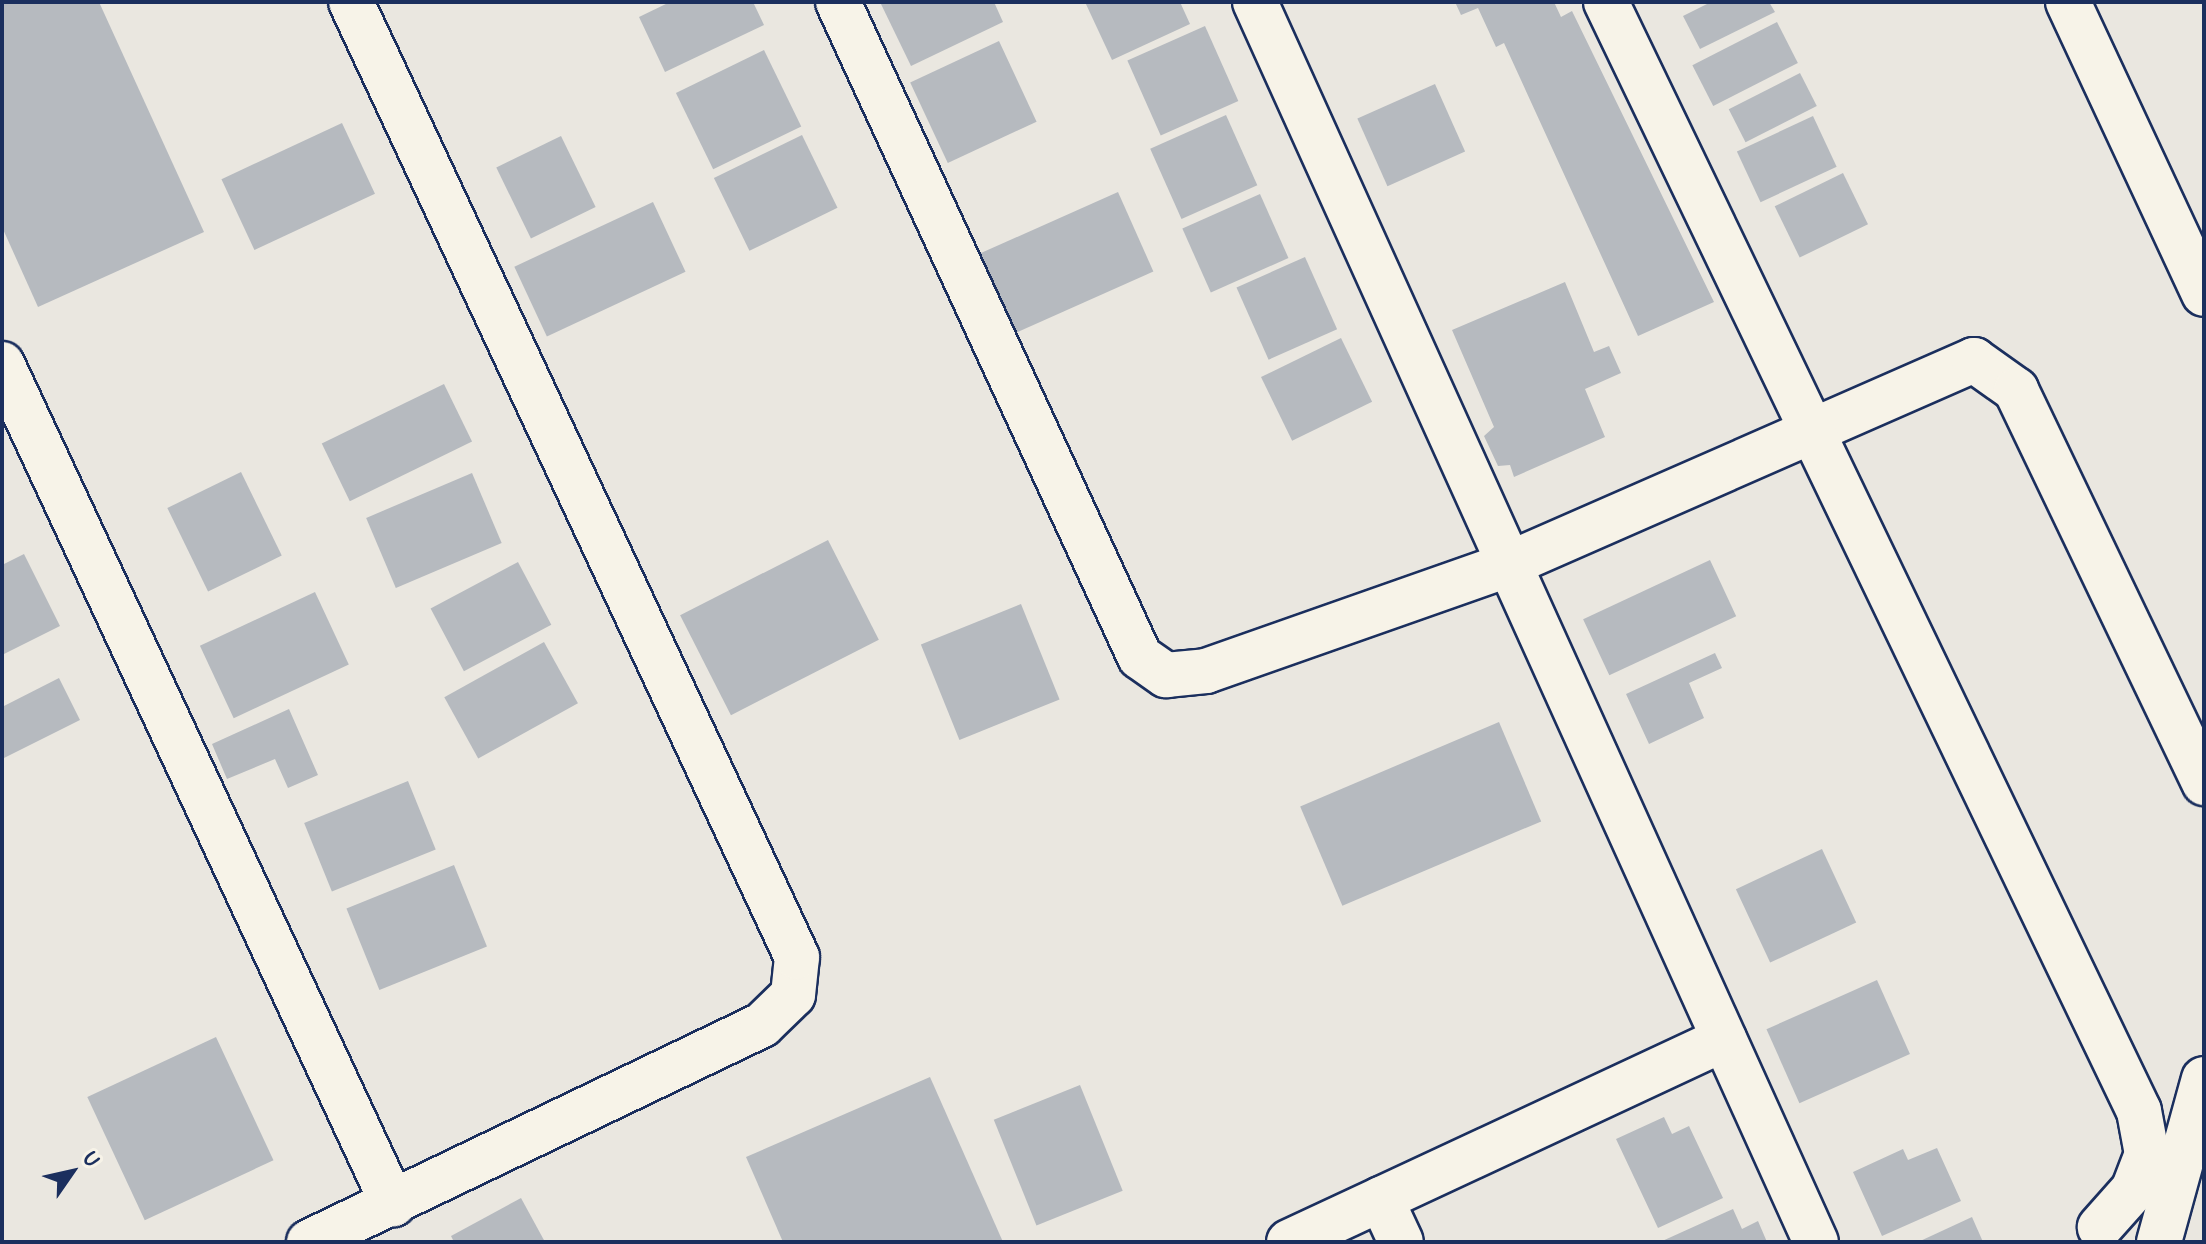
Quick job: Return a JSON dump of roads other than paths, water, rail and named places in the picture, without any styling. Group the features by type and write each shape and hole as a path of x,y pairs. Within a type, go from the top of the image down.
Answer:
{"street":[{"path":"309,1242 762,1025 793,995 797,957 351,2"},
{"path":"838,2 1140,657 1166,675 1206,671 1509,564 1813,430 1960,361 1990,367 2016,390 2204,783"},
{"path":"1255,2 1816,1242"},
{"path":"1606,2 2139,1111 2147,1154 2133,1190 2100,1227"},
{"path":"2068,2 2204,294"},
{"path":"2,364 393,1204"},
{"path":"1289,1242 1724,1039"},
{"path":"2159,1242 2204,1079"},
{"path":"1381,1199 1401,1242"}]}
